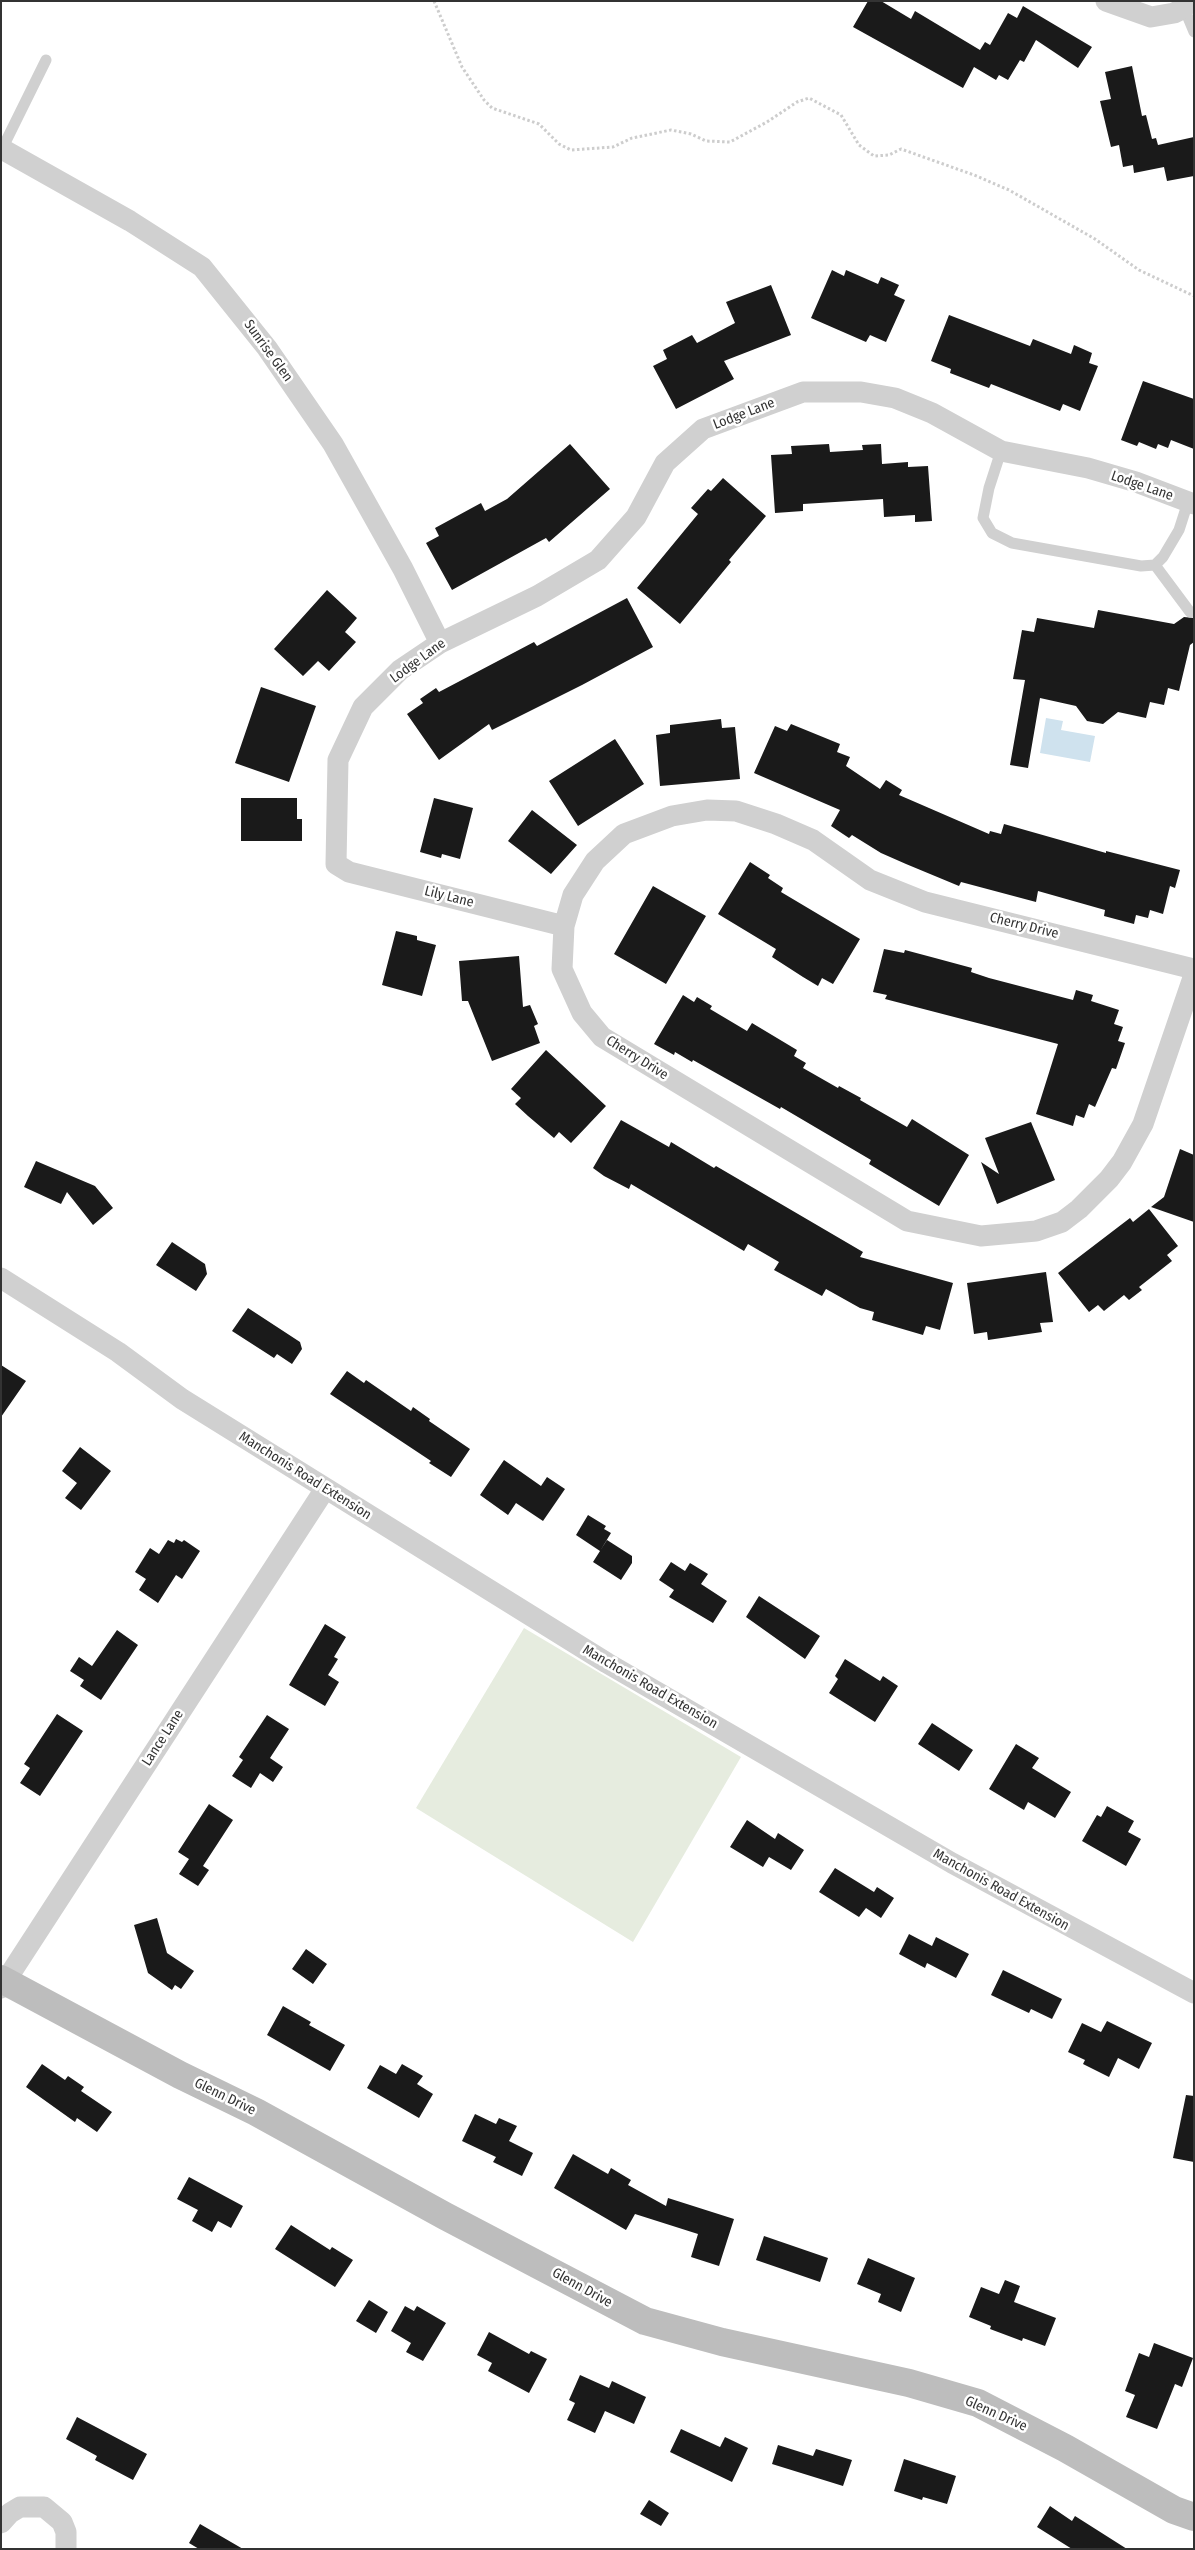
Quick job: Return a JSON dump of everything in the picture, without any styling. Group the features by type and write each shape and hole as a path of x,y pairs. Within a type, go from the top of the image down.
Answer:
{"street":[{"path":"1106,1 1151,17 1174,13 1186,5"},
{"name":"Sunrise Glen","path":"2,149 130,220 202,267 267,348 333,444 403,569 440,643"},
{"name":"Lodge Lane","path":"336,864 338,760 363,707 400,670 440,643 537,596 598,560 636,517 665,462 703,429 738,418 776,401 803,392 835,390 895,398 932,413 1001,451 1088,468 1136,482 1191,504"},
{"name":"Cherry Drive","path":"1194,969 925,902 870,880 813,840 776,824 736,811 708,810 672,816 624,834 595,861 573,895 564,926 562,969 582,1013 602,1037 907,1221 981,1236 1036,1231 1062,1222 1079,1210 1109,1179 1122,1162 1143,1124 1194,975"},
{"name":"Lily Lane","path":"336,864 350,872 564,926"},
{"name":"Manchonis Road Extension","path":"1,1278 123,1355 182,1399 607,1663 945,1859 1194,1994"},
{"name":"Lance Lane","path":"3,1982 325,1489"},
{"name":"Glenn Drive","path":"3,1982 180,2075 256,2112 445,2216 644,2320 722,2342 909,2383 978,2403 1065,2448 1174,2510 1194,2517"},
{"path":"1,2523 10,2512 20,2507 44,2507 62,2522 66,2532 66,2549"}],"lane":[{"path":"1186,5 1194,32"},
{"path":"2,149 46,60"},
{"path":"1001,451 989,488 983,518 986,525 999,537 1012,543 1141,566 1155,565 1163,557 1179,530 1191,504"},
{"path":"1155,565 1190,612"}],"path":[{"path":"434,1 462,67 484,100 492,108 538,124 559,144 570,150 613,147 632,138 671,130 691,134 706,141 730,142 767,122 797,102 809,98 841,115 859,144 874,156 889,155 901,149 974,175 1009,190 1095,239 1139,270 1194,296"}],"shaded area":[{"path":"524,1628 741,1757 633,1942 416,1808"}],"water":[{"path":"1046,718 1063,721 1061,730 1095,736 1090,762 1040,753"}],"building":[{"path":"868,1 881,1 911,19 915,11 980,50 985,42 990,45 1008,13 1017,18 1023,6 1092,47 1078,68 1036,40 1024,62 1020,60 1008,80 999,75 996,80 974,67 963,88 853,27"},
{"path":"1132,66 1142,116 1146,115 1152,139 1156,138 1158,145 1194,137 1194,176 1167,181 1164,167 1134,173 1133,165 1123,167 1119,145 1111,147 1100,101 1111,99 1105,72"},
{"path":"832,270 844,276 846,270 878,284 881,277 899,285 894,295 905,300 886,342 870,335 866,342 811,318"},
{"path":"771,285 791,335 724,361 734,379 676,409 653,366 667,359 663,350 692,335 697,343 735,323 726,302"},
{"path":"949,315 1030,346 1033,339 1071,354 1074,345 1092,353 1089,363 1098,366 1080,411 1063,404 1060,411 991,384 989,388 950,373 951,369 931,361"},
{"path":"1143,381 1194,399 1194,449 1171,440 1168,448 1158,444 1156,449 1139,442 1137,446 1121,440"},
{"path":"570,444 610,489 549,542 546,538 452,590 426,543 439,536 435,528 481,503 485,511 507,499"},
{"path":"829,444 830,452 863,450 862,445 881,444 882,464 908,462 908,467 928,466 932,521 915,522 915,515 884,517 883,499 803,504 803,511 775,513 771,455 792,454 791,446"},
{"path":"723,478 766,516 729,560 731,562 680,624 637,588 698,514 691,508 708,489 711,491"},
{"path":"327,590 357,618 345,632 356,642 329,671 318,661 303,676 274,649"},
{"path":"627,598 653,647 582,685 492,730 489,724 439,760 407,714 423,703 420,699 436,688 439,692 534,642 537,646"},
{"path":"1098,610 1174,624 1184,617 1194,618 1194,642 1190,645 1179,691 1168,688 1164,705 1150,702 1146,718 1118,712 1103,724 1087,721 1076,706 1040,698 1028,768 1010,765 1025,680 1013,679 1022,630 1034,632 1037,618 1094,628"},
{"path":"261,687 316,706 289,782 235,763"},
{"path":"721,719 722,728 735,727 740,779 660,786 656,735 670,733 670,725"},
{"path":"791,724 840,744 837,752 850,757 846,766 880,789 886,780 902,790 899,795 989,834 990,831 1001,834 1004,824 1106,853 1106,851 1180,870 1175,888 1170,886 1163,914 1150,910 1148,918 1136,915 1134,924 1104,916 1105,910 1038,891 1036,902 961,882 959,886 881,853 852,835 849,838 831,826 840,810 754,773 775,726 787,731"},
{"path":"615,739 644,784 578,826 549,781"},
{"path":"241,798 297,798 297,819 302,819 302,841 241,841"},
{"path":"434,798 473,808 460,859 442,854 441,858 420,852"},
{"path":"532,810 577,845 551,874 508,841"},
{"path":"750,862 770,875 768,878 783,888 781,892 860,939 833,984 822,978 818,986 803,977 772,957 776,949 718,914"},
{"path":"653,886 706,916 666,984 614,954"},
{"path":"396,931 417,936 417,940 436,945 422,996 382,985"},
{"path":"884,949 904,953 905,950 935,958 972,968 971,972 989,978 1073,1000 1076,990 1093,995 1091,1001 1119,1010 1114,1024 1123,1027 1118,1041 1125,1043 1116,1069 1112,1068 1095,1107 1089,1104 1084,1118 1076,1115 1073,1126 1036,1114 1058,1044 885,999 887,995 873,992"},
{"path":"519,956 523,1007 530,1005 538,1024 534,1026 540,1043 492,1061 468,1001 462,1001 459,961"},
{"path":"683,995 694,1002 697,997 712,1006 710,1009 747,1031 752,1023 797,1050 794,1056 806,1063 803,1068 838,1088 839,1086 861,1098 860,1100 907,1127 912,1119 969,1155 939,1206 869,1164 871,1160 781,1107 780,1109 693,1060 692,1062 675,1052 674,1055 654,1044"},
{"path":"546,1050 606,1106 571,1143 559,1132 554,1138 515,1104 521,1098 511,1089"},
{"path":"621,1120 669,1147 671,1142 714,1168 716,1166 863,1252 860,1257 953,1283 940,1330 926,1326 923,1335 872,1320 874,1312 860,1308 826,1289 822,1296 774,1270 779,1262 748,1244 744,1251 631,1184 629,1189 604,1176 593,1168"},
{"path":"1031,1122 1055,1180 997,1204 981,1162 999,1174 985,1138"},
{"path":"1180,1149 1194,1155 1194,1222 1151,1207 1164,1197"},
{"path":"36,1161 95,1186 113,1208 93,1225 67,1192 61,1204 24,1187"},
{"path":"1149,1209 1178,1246 1167,1255 1172,1261 1139,1287 1142,1290 1129,1300 1124,1295 1104,1311 1098,1305 1089,1312 1058,1273 1130,1218 1133,1222"},
{"path":"172,1242 205,1264 207,1274 196,1291 156,1265"},
{"path":"1046,1272 1053,1322 1040,1323 1042,1332 988,1340 987,1332 974,1334 967,1283"},
{"path":"248,1308 300,1342 302,1349 292,1364 277,1354 274,1358 232,1331"},
{"path":"1,1365 26,1381 1,1417"},
{"path":"347,1371 364,1383 366,1380 411,1411 413,1407 430,1419 429,1421 470,1449 451,1477 429,1463 431,1461 330,1394"},
{"path":"80,1447 111,1471 81,1510 65,1498 77,1483 62,1471"},
{"path":"504,1460 541,1486 547,1477 565,1489 543,1521 516,1503 508,1515 480,1495"},
{"path":"588,1515 606,1526 604,1529 611,1533 600,1551 576,1535"},
{"path":"176,1539 182,1542 184,1540 200,1551 182,1579 176,1575 158,1603 139,1590 146,1579 135,1572 150,1548 159,1554 168,1540 174,1543"},
{"path":"607,1540 632,1556 632,1563 621,1580 593,1562"},
{"path":"671,1562 685,1571 690,1563 708,1574 701,1584 727,1601 713,1623 669,1597 674,1590 659,1580"},
{"path":"759,1596 820,1636 805,1659 746,1617"},
{"path":"325,1624 346,1637 334,1657 338,1659 328,1675 339,1682 325,1706 289,1685"},
{"path":"117,1630 138,1645 101,1700 80,1686 84,1680 70,1671 79,1657 92,1666"},
{"path":"845,1659 880,1681 883,1676 898,1686 875,1722 829,1693 838,1679 835,1676"},
{"path":"57,1714 83,1731 40,1796 20,1783 30,1768 24,1764"},
{"path":"267,1715 289,1729 270,1758 283,1767 273,1782 260,1773 251,1788 232,1776 243,1760 239,1757"},
{"path":"932,1723 973,1750 959,1771 918,1744"},
{"path":"1016,1744 1039,1758 1032,1768 1071,1792 1055,1818 1028,1802 1024,1810 989,1789"},
{"path":"209,1804 233,1820 203,1866 209,1870 198,1886 179,1874 189,1859 178,1852"},
{"path":"1107,1806 1134,1821 1128,1832 1141,1839 1126,1866 1082,1841 1097,1815 1101,1817"},
{"path":"747,1820 775,1839 778,1833 804,1850 791,1870 769,1857 763,1867 730,1847"},
{"path":"835,1868 874,1892 877,1887 894,1898 881,1918 866,1908 859,1917 819,1892"},
{"path":"157,1918 167,1953 194,1971 181,1989 175,1985 172,1990 148,1973 134,1925"},
{"path":"909,1934 932,1946 936,1937 969,1954 956,1978 927,1963 925,1968 899,1954"},
{"path":"306,1949 327,1964 313,1984 292,1969"},
{"path":"1003,1970 1062,1999 1052,2019 1031,2009 1029,2013 991,1995"},
{"path":"283,2006 311,2022 309,2025 345,2045 330,2071 267,2035"},
{"path":"1107,2021 1152,2043 1139,2069 1118,2058 1109,2077 1083,2064 1085,2060 1068,2052 1082,2023 1101,2032"},
{"path":"42,2064 65,2080 68,2076 84,2087 81,2091 112,2112 97,2132 77,2118 75,2122 26,2087"},
{"path":"402,2064 423,2076 417,2084 433,2094 419,2118 367,2088 380,2065 396,2074"},
{"path":"1186,2095 1194,2096 1194,2162 1173,2158"},
{"path":"475,2114 496,2124 499,2118 517,2126 509,2141 533,2153 522,2176 493,2162 496,2157 462,2141"},
{"path":"573,2154 608,2174 611,2168 631,2180 628,2185 666,2206 668,2198 734,2219 719,2266 691,2257 698,2234 635,2214 626,2230 554,2188"},
{"path":"189,2177 243,2206 231,2228 218,2221 212,2232 192,2221 198,2210 177,2199"},
{"path":"291,2225 330,2250 332,2247 353,2260 335,2287 275,2249"},
{"path":"764,2236 828,2258 820,2282 756,2260"},
{"path":"868,2258 915,2278 901,2312 878,2302 881,2294 857,2284"},
{"path":"1005,2280 1020,2286 1014,2302 1056,2318 1045,2346 1023,2338 1022,2341 990,2329 991,2326 969,2317 981,2287 999,2294"},
{"path":"369,2300 388,2312 376,2333 356,2321"},
{"path":"405,2306 414,2311 417,2306 446,2323 423,2361 406,2352 411,2343 391,2331"},
{"path":"489,2332 529,2354 531,2351 547,2359 529,2393 488,2371 492,2363 477,2355"},
{"path":"1154,2343 1193,2358 1182,2387 1175,2384 1157,2429 1126,2417 1135,2395 1125,2391 1139,2353 1149,2357"},
{"path":"580,2375 609,2388 612,2381 646,2397 634,2424 605,2411 595,2433 567,2420 575,2403 569,2400"},
{"path":"77,2417 147,2454 133,2480 95,2460 97,2456 66,2439"},
{"path":"681,2429 720,2447 725,2437 748,2448 732,2482 670,2452"},
{"path":"778,2445 813,2456 816,2449 852,2460 843,2486 772,2464"},
{"path":"904,2459 956,2476 947,2504 923,2497 922,2500 894,2491"},
{"path":"649,2500 669,2513 661,2526 640,2514"},
{"path":"1050,2506 1072,2521 1075,2516 1127,2549 1072,2549 1037,2527"},
{"path":"200,2524 243,2549 199,2549 189,2543"}]}
